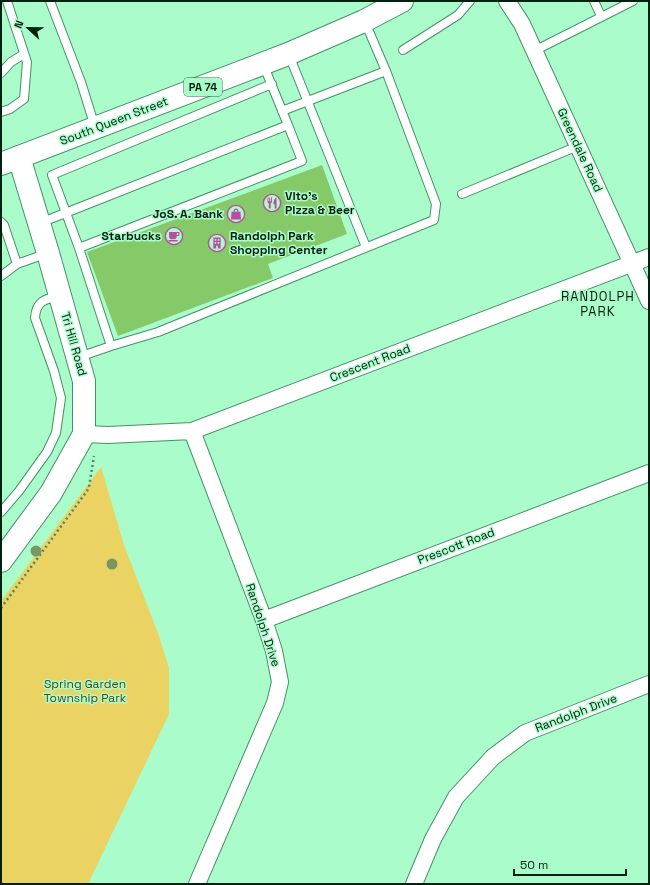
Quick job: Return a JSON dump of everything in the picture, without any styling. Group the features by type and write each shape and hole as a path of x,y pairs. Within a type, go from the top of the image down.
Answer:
{"street":[{"name":"South Queen Street","path":"10,160 288,54 364,21 402,1"},
{"name":"Greendale Road","path":"507,1 522,24 649,301"},
{"name":"Tri Hill Road","path":"1,561 90,435 84,381 48,253 39,223 10,160"},
{"name":"Crescent Road","path":"90,435 192,431 649,257"},
{"name":"Randolph Drive","path":"192,431 264,620 274,652 280,682 275,703 197,884"},
{"name":"Prescott Road","path":"264,620 649,473"},
{"name":"Randolph Drive","path":"414,884 433,839 456,796 493,757 525,733 649,684"}],"lane":[{"path":"1,112 10,109 24,99 27,62 7,1"},
{"path":"50,1 81,82 95,128"},
{"path":"403,50 458,15 470,1"},
{"path":"594,1 601,16"},
{"path":"534,51 633,1"},
{"path":"78,358 111,346 158,332 434,220 436,204 386,71 364,21"},
{"path":"1,73 11,62 24,54"},
{"path":"288,54 366,247"},
{"path":"79,248 302,161 263,64"},
{"path":"282,111 386,71"},
{"path":"111,346 79,248 52,175 272,84"},
{"path":"39,223 288,125"},
{"path":"462,194 578,146"},
{"path":"1,222 4,225 17,264"},
{"path":"1,276 17,264 48,253"},
{"path":"1,512 19,491 47,452 56,433 61,398 54,371 35,318 36,309 44,299 60,295"}],"path":[{"path":"1,608 89,487 91,476 90,435"}],"green space":[{"name":"Spring Garden Township Park","path":"101,467 124,545 159,636 169,668 169,714 88,884 1,884 1,601"}],"building":[{"name":"Randolph Park Shopping Center","path":"322,165 347,234 268,264 273,278 118,336 87,252"}],"place":[{"name":"Vito's Pizza & Beer","path":"272,203"},
{"name":"JoS. A. Bank","path":"236,214"},
{"name":"Starbucks","path":"174,236"},
{"name":"Randolph Park Shopping Center","path":"217,243"}],"district":[{"name":"RANDOLPH PARK","path":"598,304"}]}
